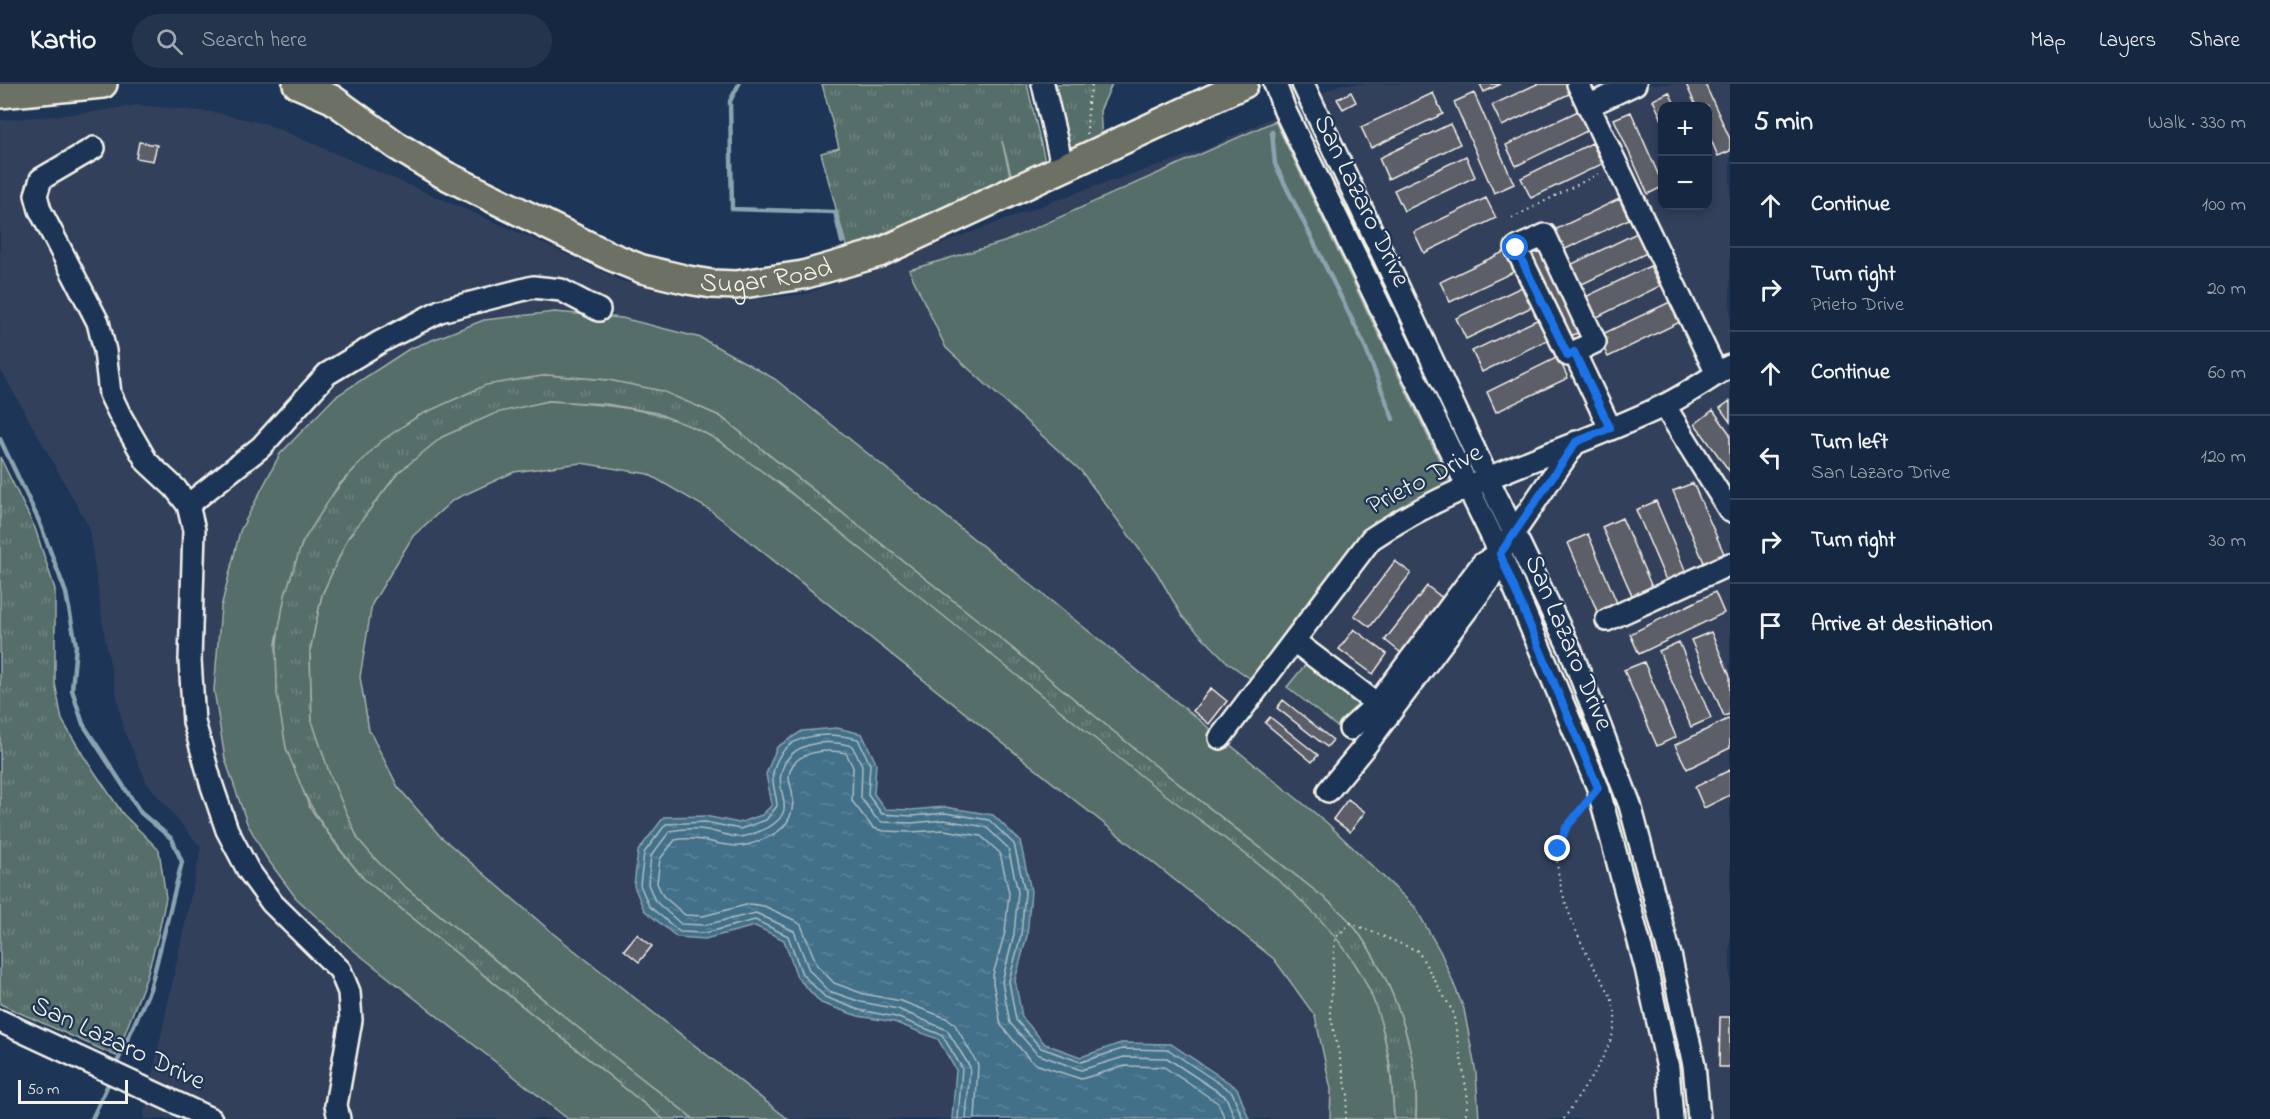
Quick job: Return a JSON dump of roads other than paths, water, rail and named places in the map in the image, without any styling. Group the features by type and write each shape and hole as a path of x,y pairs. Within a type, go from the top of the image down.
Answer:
{"main road":[{"path":"0,94 104,84"},
{"name":"Sugar Road","path":"297,84 332,99 397,146 443,174 610,256 642,269 712,284 736,285 784,279 879,253 1244,84"}],"street":[{"path":"1042,84 1063,169"},
{"name":"San Lazaro Drive","path":"1275,84 1285,111 1500,554 1598,788 1646,968 1668,1068 1672,1119"},
{"name":"San Lazaro Drive","path":"1303,84 1488,479 1572,651 1630,805 1671,959 1695,1065 1699,1119"},
{"path":"1578,84 1617,165 1723,370"},
{"path":"1588,106 1635,84"},
{"path":"94,148 41,179 36,195 40,210 98,322 105,351 110,394 121,417 147,462 175,488 188,505 194,530 190,660 194,722 227,830 248,870 272,903 340,970 349,992 351,1020 336,1105 339,1119"},
{"path":"1545,235 1595,342 1574,352 1568,356 1516,248 1545,235"},
{"path":"188,505 261,447 327,374 380,342 440,311 533,287 561,290 598,310"},
{"path":"1574,352 1610,428"},
{"name":"Prieto Drive","path":"1220,738 1371,539 1400,519 1468,487 1664,405 1723,370"},
{"path":"1664,405 1729,506"},
{"path":"1328,791 1366,745 1492,576 1500,554 1576,442"},
{"path":"1350,729 1377,704 1482,564 1500,554"},
{"path":"1607,620 1730,564"},
{"path":"1294,641 1377,704"},
{"name":"San Lazaro Drive","path":"0,1021 211,1119"}],"water":[{"path":"837,728 862,734 876,763 874,794 885,809 911,810 945,807 993,815 1020,841 1031,891 1027,936 1015,980 1022,1017 1045,1044 1081,1057 1121,1043 1171,1044 1237,1088 1249,1119 952,1119 956,1070 938,1039 894,1022 858,1016 821,1003 797,977 784,940 755,926 705,939 677,937 644,910 634,886 638,851 664,817 705,816 739,823 762,815 772,805 766,774 777,747 802,731"}],"waterway":[{"path":"739,84 730,101 732,209 835,212 842,242"},
{"path":"1272,132 1275,164 1364,344 1393,419"},
{"path":"0,439 39,521 66,593 76,645 72,690 83,724 141,813 172,839 182,862 150,989 115,1067"},
{"path":"92,1119 111,1078"}]}
